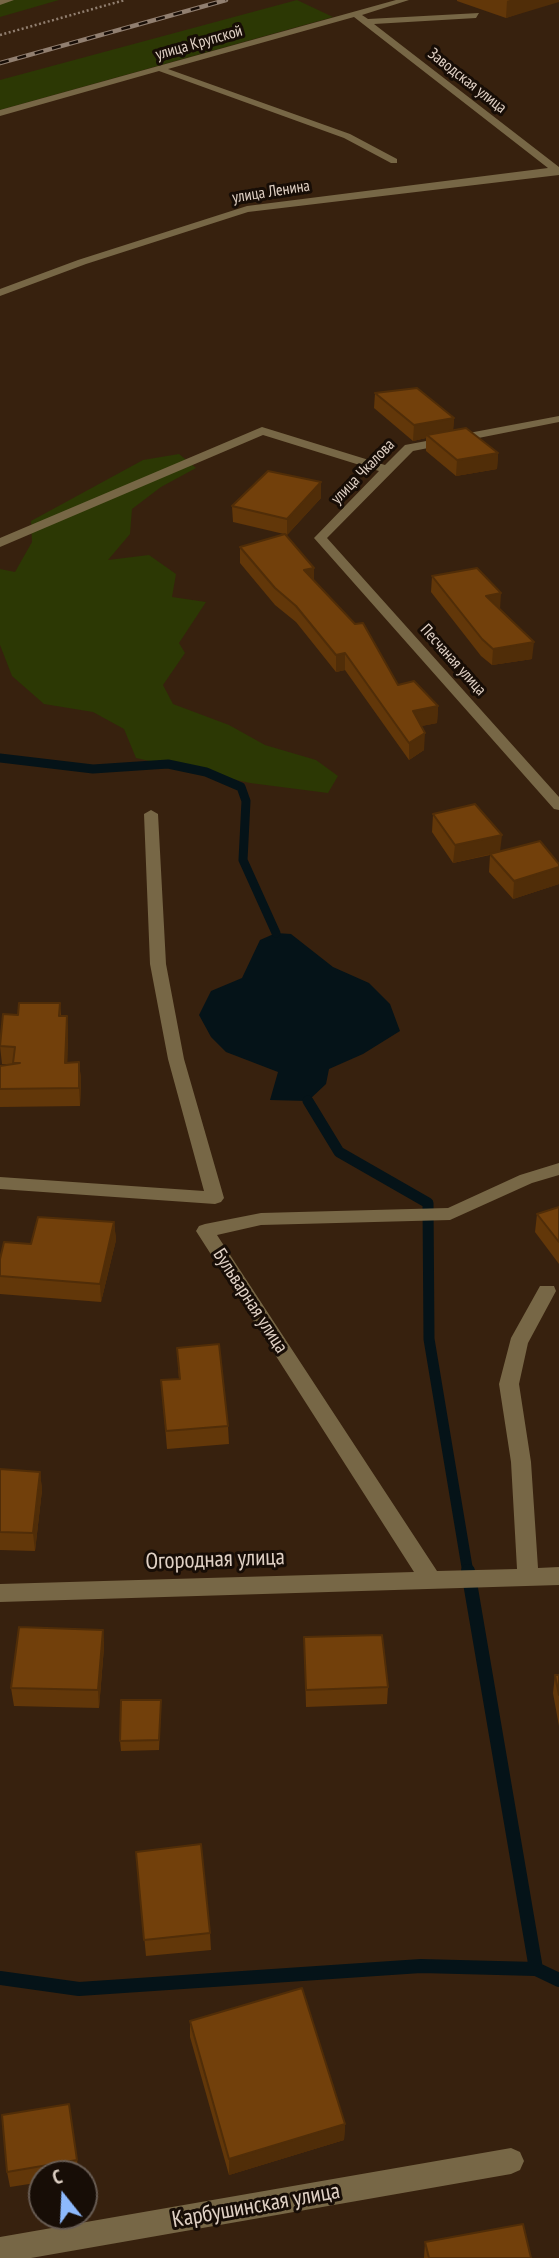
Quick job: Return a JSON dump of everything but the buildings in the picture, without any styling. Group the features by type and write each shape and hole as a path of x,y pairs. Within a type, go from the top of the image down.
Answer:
{"street":[{"path":"0,3 10,0"},
{"name":"улица Крупской","path":"0,113 405,0"},
{"name":"Заводская улица","path":"356,14 558,171"},
{"path":"367,22 476,15"},
{"path":"160,69 347,136 394,161"},
{"name":"улица Ленина","path":"0,293 82,262 247,209 558,171"},
{"name":"улица Чкалова","path":"320,538 409,448 559,419"},
{"path":"0,543 261,431 387,470"},
{"name":"Песчаная улица","path":"320,538 559,806"},
{"path":"0,1183 215,1198 176,1059 158,964 152,814"},
{"path":"205,1231 261,1219 450,1214 526,1179 559,1169"},
{"name":"Бульварная улица","path":"215,1198 205,1231 431,1580"},
{"path":"528,1577 521,1462 509,1384 518,1343 547,1291"},
{"name":"Огородная улица","path":"0,1593 559,1576"},
{"name":"Карбушинская улица","path":"0,2250 511,2161"}],"path":[{"path":"0,35 125,0"}],"green space":[{"path":"0,0 59,0 0,17"},
{"path":"297,0 333,17 0,110 0,80"},
{"path":"179,454 196,468 161,487 132,509 130,534 108,560 149,555 176,574 172,597 206,602 179,643 185,653 163,685 173,704 229,725 265,745 316,760 338,776 328,793 250,783 136,758 124,729 93,712 44,704 12,676 0,645 0,569 15,572 32,542 31,521 143,460"}],"shaded area":[{"path":"276,933 291,934 333,967 369,983 390,1004 400,1031 363,1054 329,1069 326,1084 308,1101 270,1100 278,1072 226,1052 211,1037 199,1015 211,991 242,978 260,940"}],"waterway":[{"path":"0,758 93,769 168,764 206,772 241,787 246,801 243,860 276,933"},
{"path":"308,1101 339,1152 428,1203 429,1339 468,1573"},
{"path":"468,1571 536,1969"},
{"path":"0,1978 79,1989 421,1966 536,1969"},
{"path":"536,1969 559,1980"}],"railway":[{"path":"0,63 226,0"}]}
